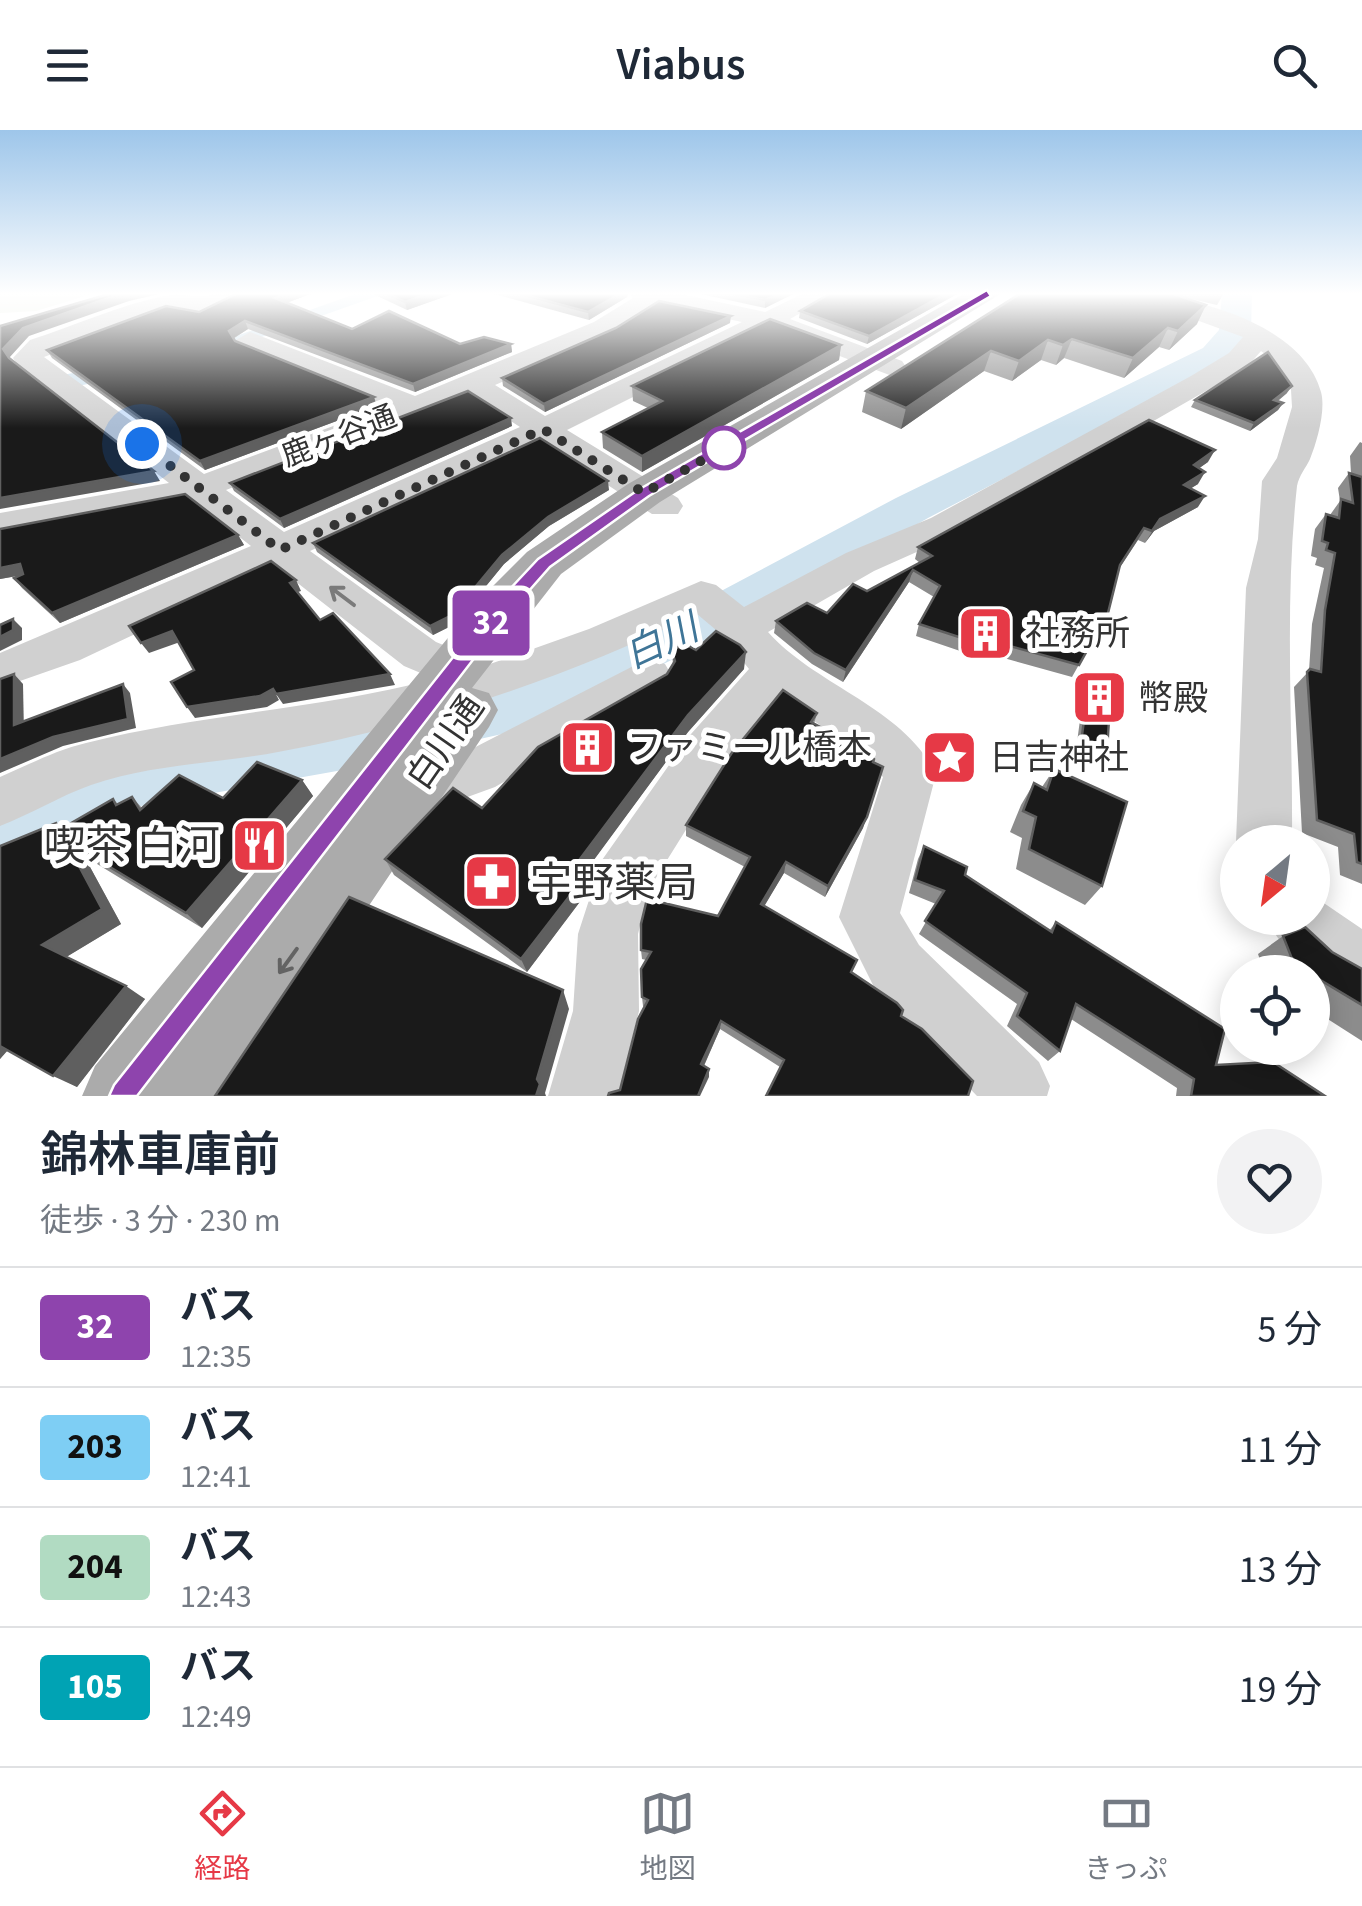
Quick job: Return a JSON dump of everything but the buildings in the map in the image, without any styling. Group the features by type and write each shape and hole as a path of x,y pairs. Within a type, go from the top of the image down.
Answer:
{"main road":[{"name":"白川通","path":"883,364 921,338"},
{"name":"白川通","path":"125,1096 441,718 575,573 654,500 932,338"},
{"name":"白川通","path":"190,1096 441,718"}],"street":[{"path":"1,338 13,362 63,384 420,654 441,718 477,771 649,676"},
{"path":"13,362 63,338"},
{"name":"鹿ヶ谷通","path":"0,525 200,488 416,407 580,338"},
{"path":"0,671 64,648 735,338"},
{"path":"815,338 883,364"},
{"path":"583,1096 606,1011 608,934 622,880 709,749 740,631 860,562 944,526 1233,364 1243,338"},
{"path":"1258,338 1294,366 1306,390 1307,407 1294,458 1280,481 1277,539 1267,588 1264,825"},
{"path":"250,340 416,407"},
{"path":"473,384 654,500"},
{"path":"0,802 83,765 176,745 441,718 701,595 740,631 898,756 910,774 868,916 898,967 1015,1086 1012,1096"},
{"path":"1319,935 1362,968"}],"waterway":[{"path":"215,347 242,338"},
{"name":"白川","path":"0,830 105,784 337,745 521,708 741,603 912,508 1215,355 1230,338"},
{"path":"0,393 124,371"}],"bus line":[{"name":"32","path":"125,1096 499,612 544,563 644,493 910,338"}],"place":[{"name":"社務所","path":"986,633"},
{"name":"幣殿","path":"1099,698"},
{"name":"ファミール橋本","path":"588,747"},
{"name":"日吉神社","path":"950,757"},
{"name":"喫茶 白河","path":"259,845"},
{"name":"宇野薬局","path":"491,882"}],"route":[{"path":"142,444 280,550 543,429 644,493 724,448"}]}
